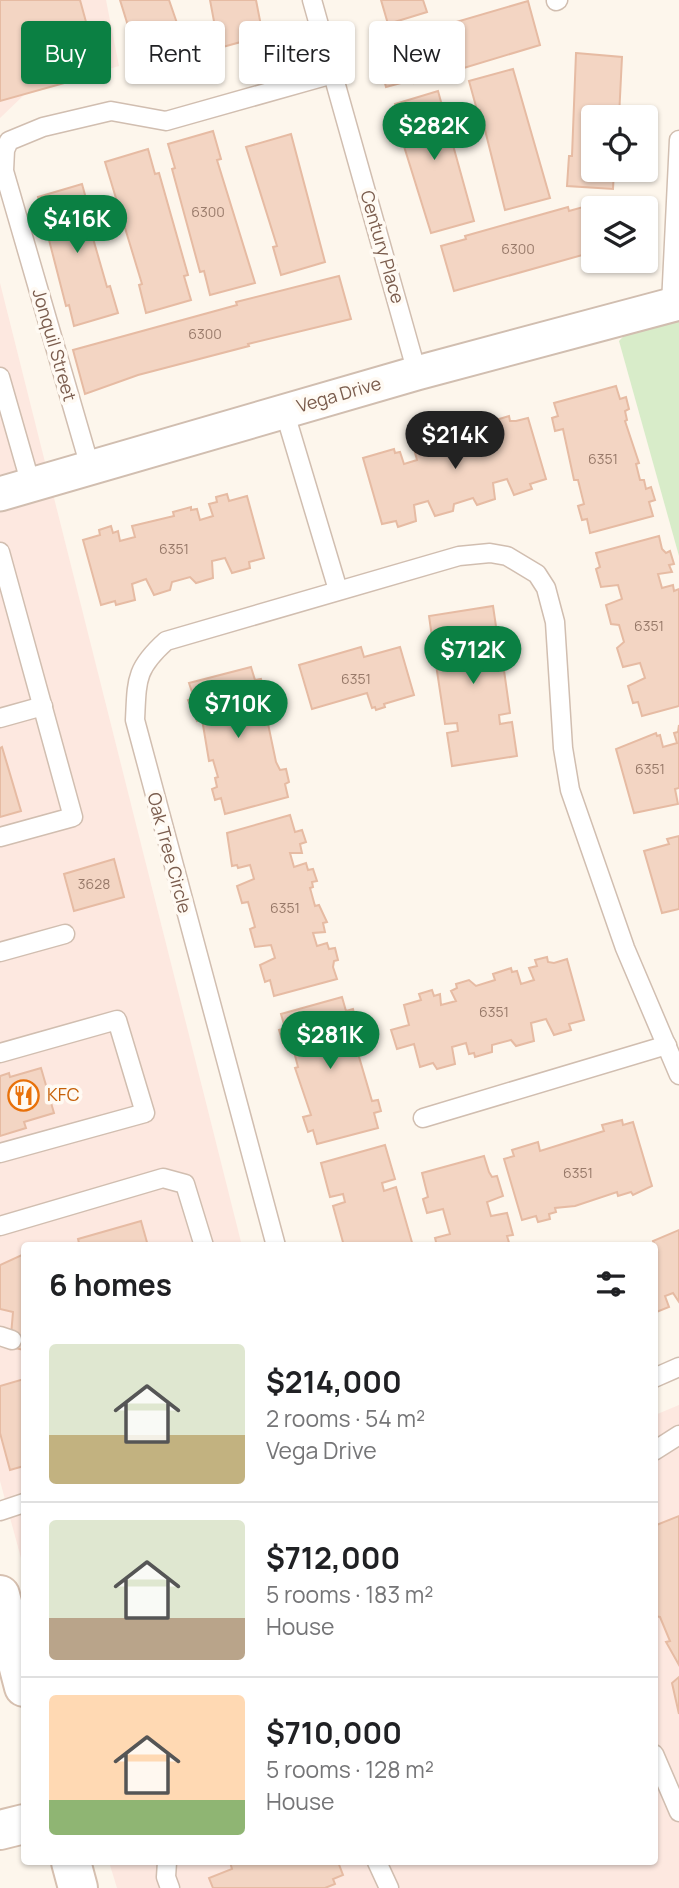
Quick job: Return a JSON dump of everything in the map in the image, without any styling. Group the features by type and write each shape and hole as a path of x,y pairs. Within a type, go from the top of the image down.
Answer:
{"main road":[{"path":"0,1595 18,1634 21,1660"},
{"path":"0,1830 21,1825"},
{"path":"72,1865 78,1888"}],"street":[{"name":"Vega Drive","path":"15,490 417,373 675,304"}],"lane":[{"name":"Century Place","path":"312,0 318,21"},
{"name":"Jonquil Street","path":"90,467 4,171 5,150 9,141 43,127 111,111 166,121 297,84"},
{"name":"Century Place","path":"336,84 417,373"},
{"path":"675,304 679,140"},
{"path":"0,377 15,490"},
{"path":"284,411 338,590"},
{"path":"0,552 73,817 0,837"},
{"name":"Oak Tree Circle","path":"275,1242 140,748 135,720 138,673 146,659 166,640 459,556 490,553 507,556 537,574 546,587 555,622 563,748 570,790 625,948 679,1075"},
{"path":"0,718 43,706"},
{"path":"0,952 65,934"},
{"path":"0,1053 117,1020 145,1113 0,1153"},
{"path":"423,1118 667,1045"},
{"path":"0,1226 163,1178 185,1184 203,1242"},
{"path":"658,1376 679,1367"},
{"path":"658,1448 679,1435"},
{"path":"0,1511 21,1509"},
{"path":"658,1763 679,1812"},
{"path":"167,1865 166,1877 170,1888"},
{"path":"378,1865 388,1888"}],"shaded area":[{"path":"0,0 106,0 110,21 21,21 21,84 59,84 25,94 0,118"},
{"path":"111,25 119,66 111,68"},
{"path":"0,283 241,1242 21,1242 21,1558 0,1481"},
{"path":"679,1405 679,1888 117,1888 110,1865 658,1865 658,1414"}],"green space":[{"path":"679,279 679,556 619,341"}],"building":[{"path":"0,0 80,0 86,21 21,21 21,84 61,84 0,101"},
{"path":"120,0 169,0 176,21 127,21"},
{"path":"210,0 256,0 260,21 239,21 239,43 225,46 225,21 214,21"},
{"path":"381,0 423,0 427,12 398,21 387,21"},
{"path":"528,1 540,45 465,68 465,21 460,21"},
{"path":"576,53 622,57 620,105 581,105 581,182 613,182 613,189 567,186 569,156 572,156"},
{"path":"513,69 550,198 505,210 480,110 477,110 469,81"},
{"path":"438,91 474,221 431,233 398,127 395,104"},
{"path":"213,131 221,159 217,160 255,283 210,295 204,271 200,272 172,169 175,168 168,144"},
{"path":"291,134 325,262 281,275 273,247 277,246 246,147"},
{"path":"148,149 155,174 159,173 188,275 184,276 191,300 146,313 139,285 142,284 105,162"},
{"path":"82,184 90,213 86,214 107,287 110,286 118,313 74,326 69,305 66,306 38,197"},
{"path":"568,207 569,211 581,208 581,255 454,291 441,246 466,239 465,236"},
{"path":"339,276 351,319 138,375 85,394 73,350 237,305 236,302"},
{"path":"616,386 620,399 626,397 629,409 625,411 625,421 639,463 636,464 640,480 644,480 646,489 651,487 655,500 649,502 653,516 590,533 587,519 582,520 578,506 584,504 578,480 574,480 563,429 555,431 552,418 558,416 554,403"},
{"path":"509,416 510,421 528,418 546,479 530,484 532,489 514,495 507,479 493,483 495,499 477,505 473,498 454,504 453,511 435,516 428,501 414,505 416,521 398,527 396,521 382,524 363,458 394,449 395,453 400,452 404,464 417,460 414,449 418,447 417,442 429,438 430,442 436,441 437,445 455,439 457,430 472,425 473,432 479,430 483,442 497,438 493,425 497,424 496,420"},
{"path":"227,494 229,501 247,496 264,558 249,562 250,568 232,573 225,558 212,561 213,578 196,583 190,577 172,582 170,590 154,595 146,579 132,584 135,600 116,605 115,601 101,605 83,540 100,535 99,530 111,526 113,533 118,531 120,541 135,537 132,526 174,516 173,512 191,507 191,510 197,509 200,520 213,516 209,504 217,502 216,497"},
{"path":"659,536 662,549 666,553 670,551 674,564 669,565 672,572 658,574 662,588 673,585 674,591 679,589 679,706 642,716 638,702 633,703 628,686 645,678 640,663 623,667 617,648 624,642 619,625 611,624 606,605 622,599 618,585 601,587 596,569 600,567 596,553"},
{"path":"493,606 498,640 487,642 489,651 501,649 510,713 499,715 500,724 512,722 517,756 452,766 447,733 458,731 457,723 445,724 435,658 446,656 446,649 434,651 429,616"},
{"path":"361,647 364,657 400,647 414,695 384,704 385,707 376,710 375,707 372,708 367,693 312,709 299,665"},
{"path":"251,667 255,680 261,679 264,691 259,693 259,704 263,720 267,719 276,762 280,770 286,769 288,797 225,814 221,798 215,800 212,789 217,787 215,778 218,777 213,760 209,761 202,719 197,721 188,700 194,698 189,683"},
{"path":"679,725 679,788 675,789 678,804 634,813 616,749 656,733 657,736 660,735 663,747 677,743 674,733 678,732"},
{"path":"2,747 21,811 0,817 0,748"},
{"path":"290,815 295,832 302,830 306,842 300,844 302,853 290,853 294,867 306,863 308,870 313,869 317,881 312,882 313,887 310,888 315,906 319,905 327,922 323,923 325,932 313,933 317,946 327,943 329,949 335,948 338,960 334,961 333,967 337,979 274,996 270,980 265,982 260,965 275,958 271,945 255,947 250,929 255,927 248,902 242,903 237,886 254,879 250,865 238,868 237,865 232,866 227,833"},
{"path":"679,836 679,909 662,913 644,851 669,844 667,839"},
{"path":"114,859 124,897 74,911 64,874"},
{"path":"547,957 548,962 554,963 567,959 584,1020 569,1024 571,1030 554,1035 546,1019 531,1023 534,1041 516,1046 511,1040 492,1045 492,1052 475,1057 474,1053 469,1054 466,1043 452,1047 455,1064 437,1069 433,1063 420,1067 414,1044 397,1049 391,1030 409,1025 404,1005 421,1000 419,994 432,990 434,996 440,994 441,1005 456,1001 451,991 457,988 456,984 469,980 476,986 495,980 493,974 511,968 512,972 517,971 521,984 534,980 529,968 537,966 535,960"},
{"path":"342,997 346,1011 353,1009 356,1021 351,1022 352,1033 372,1101 378,1100 381,1111 374,1113 378,1128 317,1144 313,1130 308,1132 303,1117 311,1115 295,1068 298,1067 291,1040 283,1043 279,1030 285,1028 281,1014"},
{"name":"KFC","path":"41,1068 54,1113 24,1122 26,1128 0,1136 0,1076 9,1073 10,1077"},
{"path":"622,1120 623,1125 633,1122 652,1186 633,1195 631,1192 618,1196 617,1192 575,1206 555,1208 556,1212 549,1214 550,1219 538,1222 536,1216 522,1220 504,1159 514,1156 512,1150 538,1142 540,1151 604,1131 602,1125"},
{"path":"385,1145 395,1179 382,1183 384,1191 396,1187 412,1242 343,1242 333,1206 345,1202 343,1194 330,1197 321,1163"},
{"path":"484,1156 492,1177 497,1176 503,1196 487,1202 491,1216 507,1213 513,1235 507,1236 509,1242 436,1242 435,1238 450,1234 443,1209 427,1213 423,1199 428,1197 422,1173"},
{"path":"141,1221 147,1242 79,1242 78,1239"},
{"path":"679,1230 679,1302 673,1293 665,1296 669,1307 658,1311 658,1242 653,1241"},
{"path":"21,1255 21,1349 10,1347 13,1312 0,1309 0,1265"},
{"path":"21,1380 21,1467 10,1470 0,1433 0,1386"},
{"path":"679,1516 679,1665 666,1642 670,1641 658,1617 658,1524"},
{"path":"679,1677 679,1714 672,1683"},
{"path":"231,1865 339,1865 343,1875 333,1879 335,1884 325,1888 213,1888 209,1878 232,1869"}],"place":[{"name":"KFC","path":"24,1095"}]}
